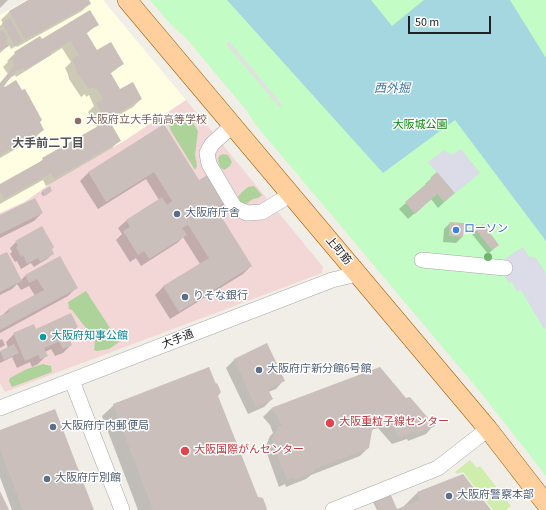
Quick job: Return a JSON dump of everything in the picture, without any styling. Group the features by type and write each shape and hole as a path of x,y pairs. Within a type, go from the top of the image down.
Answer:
{"main road":[{"name":"上町筋","path":"127,0 488,429 546,504"}],"street":[{"path":"232,126 212,144 207,153 209,164 236,208 247,213 262,212 290,195"},
{"path":"422,260 505,268"},
{"name":"大手通","path":"1,405 72,381 325,283 357,274"},
{"path":"72,381 122,510"},
{"path":"333,510 438,468 488,429"}],"shaded area":[{"name":"大阪府立大手前高等学校","path":"26,0 103,0 186,100 124,141 52,182 26,201 0,213 0,15"},
{"path":"229,41 282,105 279,107 226,44"},
{"path":"186,100 323,267 322,273 5,392 0,383 0,213 26,201 52,182 124,141"},
{"path":"461,149 480,173 455,193 428,162 444,150 452,155"},
{"path":"523,247 528,256 536,258 546,273 546,328 544,329 521,290 517,292 512,282 509,283 504,276 506,258"}],"green space":[{"name":"大阪城公園","path":"150,0 546,0 546,476 482,394 255,124 247,111 186,38 173,27"},
{"path":"190,112 192,121 198,131 195,155 197,166 195,170 171,131 169,125 174,120"},
{"path":"223,154 228,155 232,162 230,166 224,170 220,167 218,160 219,156"},
{"path":"254,186 262,195 246,204 241,202 238,197 242,192 248,187"},
{"path":"86,291 119,342 109,349 94,350 95,341 92,336 72,310 69,309 68,302"},
{"path":"43,364 51,366 52,372 12,387 9,381 10,378 27,369"},
{"path":"470,460 477,468 480,466 511,506 506,510 493,510 463,472 457,474 455,472"}],"water":[{"name":"西外掘","path":"227,0 371,0 392,26 424,0 510,0 546,58 546,241 455,120 383,173"}],"building":[{"path":"28,0 89,0 91,4 25,40 9,11"},
{"path":"90,10 99,25 86,32 97,50 111,42 124,64 110,72 120,89 133,82 142,99 105,120 96,103 103,99 97,88 94,90 93,87 89,89 76,71 72,59 79,55 70,41 50,53 51,55 25,70 23,68 18,71 17,69 4,86 5,87 16,80 22,90 25,89 42,120 40,122 44,130 0,155 0,83 15,65 11,58 16,55 14,52 40,36 42,39"},
{"path":"10,18 23,41 15,46 2,23"},
{"path":"3,30 8,38 6,40 9,46 0,51 0,31"},
{"path":"109,120 121,141 54,179 51,173 4,199 0,192 0,184"},
{"name":"大阪府庁舎","path":"164,124 199,180 219,168 236,195 216,208 252,266 179,312 163,286 209,258 188,225 182,228 187,235 149,259 144,251 138,255 123,231 130,227 126,220 162,197 167,205 172,201 154,172 106,202 88,172"},
{"path":"437,172 455,193 444,202 437,194 415,214 405,202 432,179 430,178"},
{"path":"50,186 52,191 45,196 42,191"},
{"path":"35,198 43,213 0,234 0,215"},
{"name":"ローソン","path":"450,222 464,223 463,237 449,236"},
{"path":"483,224 499,245 492,250 476,230"},
{"path":"42,226 54,247 52,249 54,254 40,262 38,258 27,264 23,255 21,257 15,241"},
{"path":"7,252 22,281 0,292 0,255"},
{"path":"60,256 78,288 0,330 0,316 9,312 8,309 44,290 37,279 29,283 25,275"},
{"name":"大阪府知事公館","path":"71,313 78,327 70,331 73,337 69,338 72,345 63,349 59,342 44,348 48,356 40,359 38,355 25,361 13,333 34,324 36,329"},
{"name":"大阪府庁新分館6号館","path":"267,343 285,381 268,389 273,399 256,407 234,359"},
{"path":"14,344 19,353 4,360 0,351"},
{"name":"大阪国際がんセンター","path":"209,367 221,392 218,396 258,497 263,498 267,509 266,510 153,510 113,404"},
{"name":"大阪重粒子線センター","path":"380,367 406,398 410,397 435,426 415,434 415,431 400,437 386,420 373,425 369,448 314,469 315,471 294,480 293,477 287,480 272,440 278,427 282,426 278,417 271,408"},
{"name":"大阪府庁別館","path":"55,409 94,510 23,510 0,449 0,430"},
{"name":"大阪府警察本部","path":"463,474 491,510 379,510 374,499 390,493 397,509 420,500 417,492"},
{"path":"0,491 9,510 0,510"}],"place":[{"name":"大阪府立大手前高等学校","path":"78,121"},
{"name":"大阪府庁舎","path":"177,214"},
{"name":"ローソン","path":"456,230"},
{"name":"りそな銀行","path":"185,297"},
{"name":"大阪府知事公館","path":"43,337"},
{"name":"大阪府庁新分館6号館","path":"259,370"},
{"name":"大阪重粒子線センター","path":"330,423"},
{"name":"大阪府庁内郵便局","path":"53,427"},
{"name":"大阪国際がんセンター","path":"185,451"},
{"name":"大阪府庁別館","path":"47,479"},
{"name":"大阪府警察本部","path":"449,496"}],"district":[{"name":"大手前二丁目","path":"48,144"}]}
